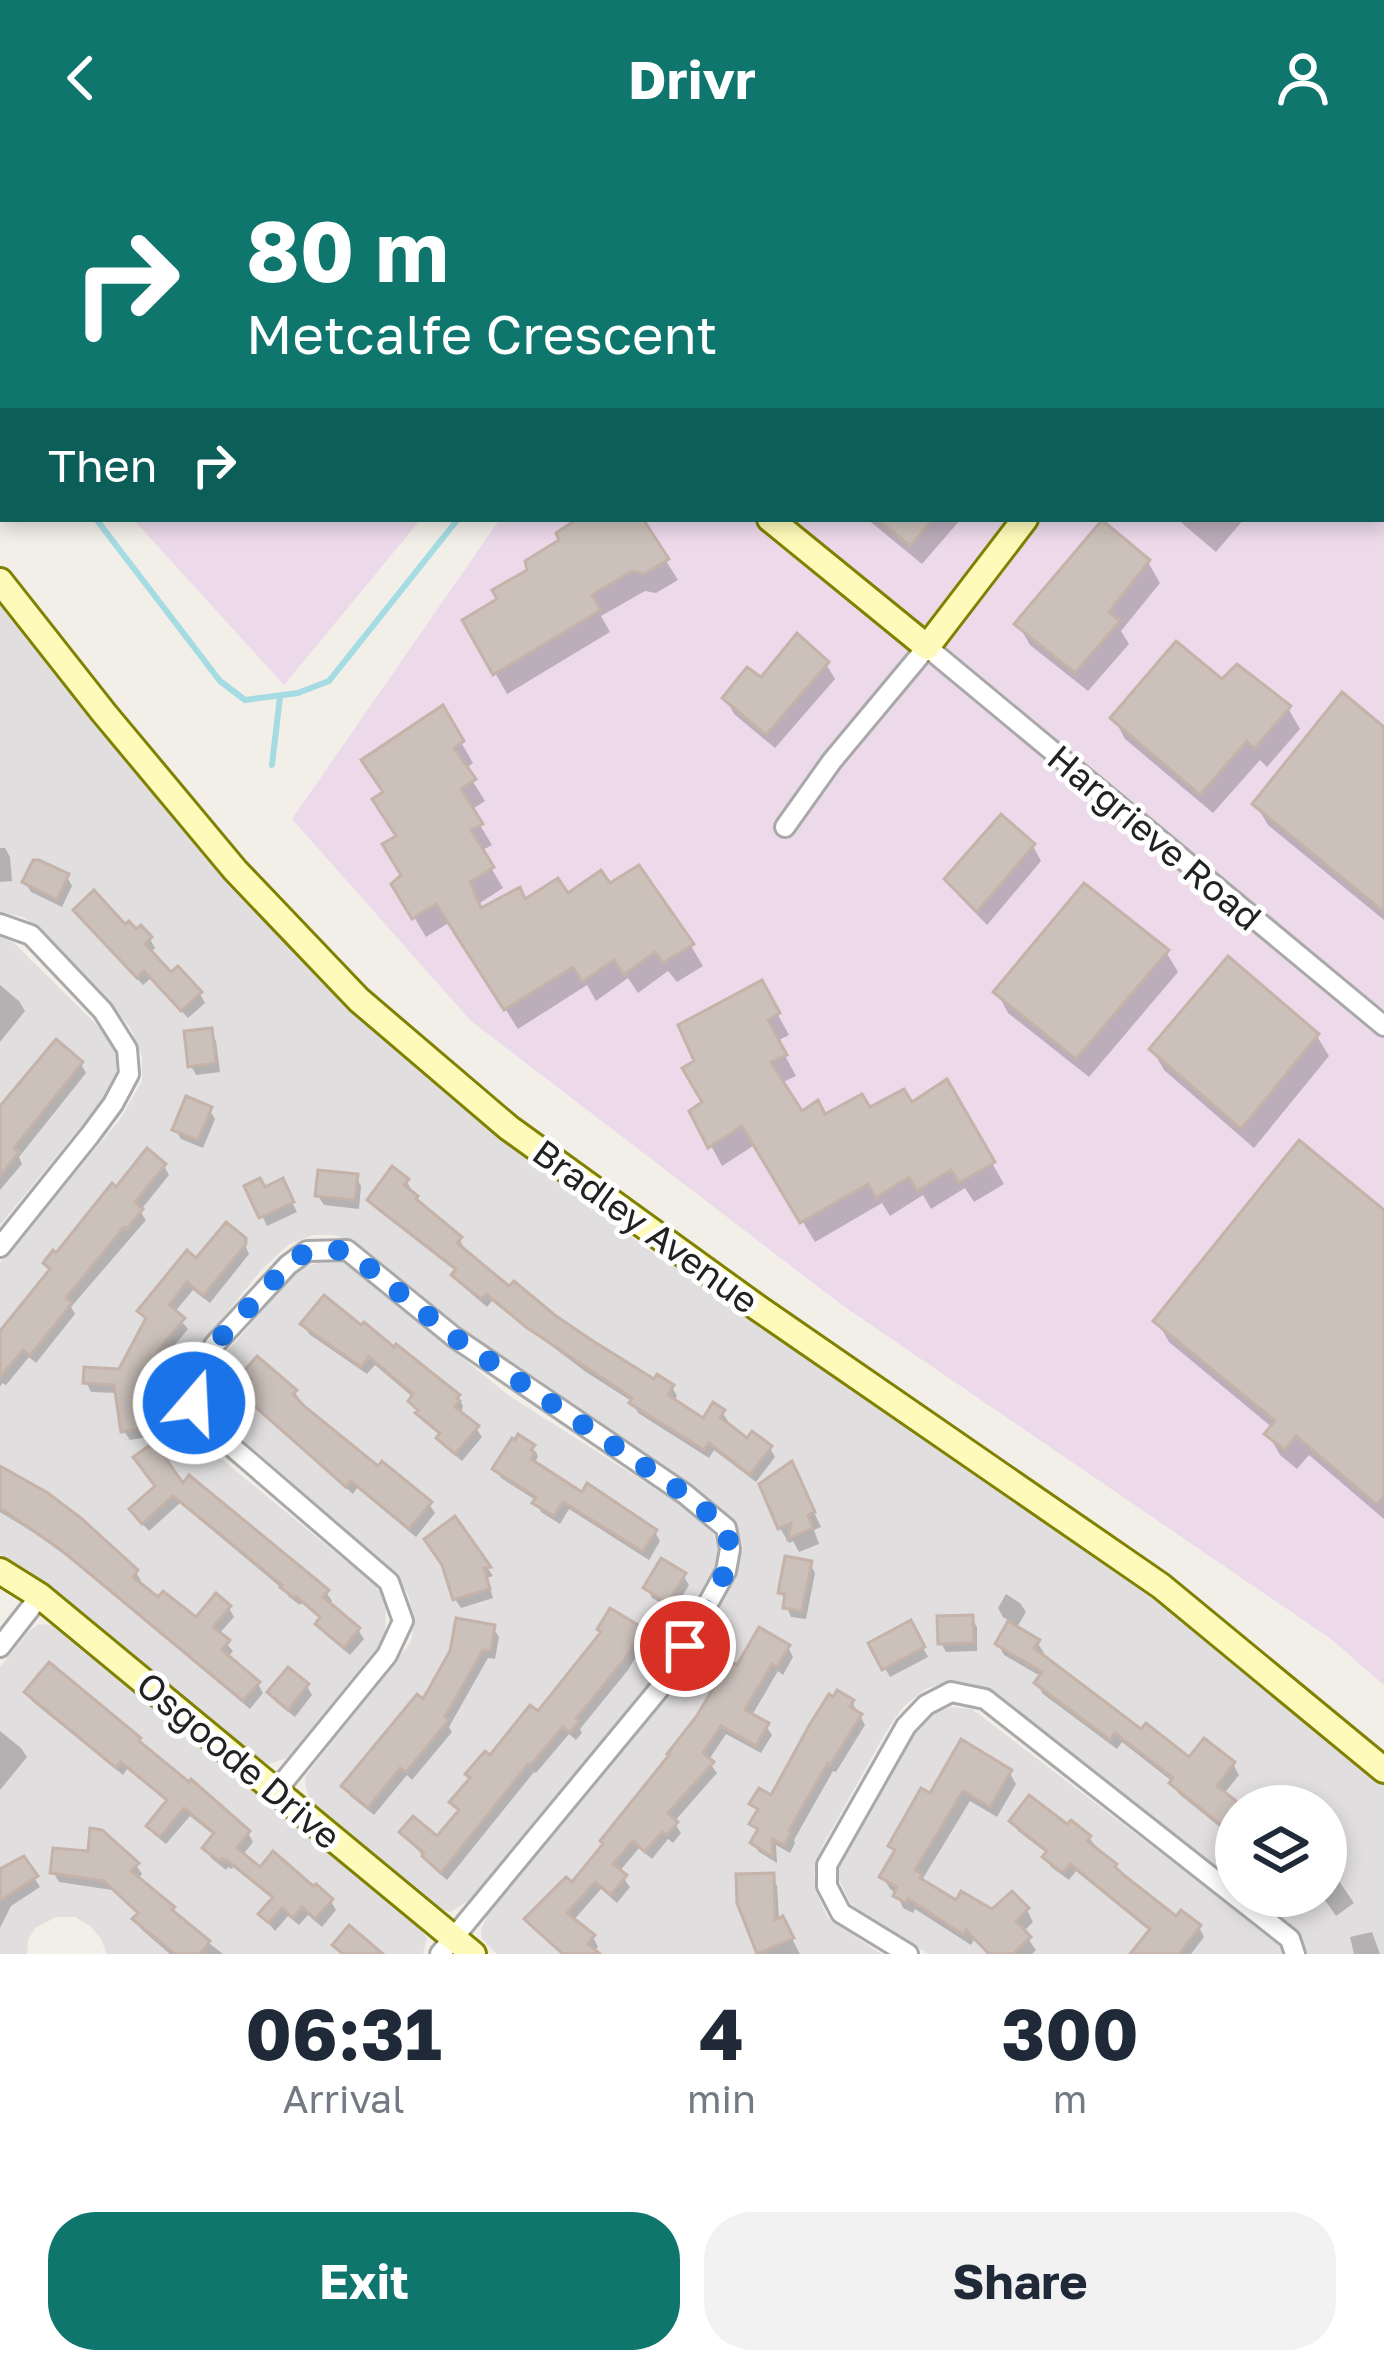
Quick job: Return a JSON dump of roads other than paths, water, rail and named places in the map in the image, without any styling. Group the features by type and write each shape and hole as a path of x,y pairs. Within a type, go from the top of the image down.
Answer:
{"main road":[{"path":"774,522 926,647 1023,522"},
{"name":"Bradley Avenue","path":"0,581 235,870 359,1000 509,1128 777,1321 1161,1586 1384,1770"},
{"name":"Osgoode Drive","path":"0,1571 40,1596 276,1790 456,1948"}],"street":[{"path":"785,827 832,761 926,647"},
{"name":"Hargrieve Road","path":"926,647 1384,1026"},
{"path":"0,924 31,935 103,1012 127,1048 129,1075 91,1135 0,1247"},
{"path":"276,1790 387,1655 403,1622 389,1582 209,1427 194,1403 198,1371 215,1344 288,1265 307,1251 347,1250 454,1337 685,1494 726,1528 730,1549 726,1571 664,1683 456,1948"},
{"path":"0,1647 40,1596"},
{"path":"908,1954 841,1913 827,1886 827,1865 906,1726 926,1706 951,1692 985,1699 1290,1939 1295,1954"}],"waterway":[{"path":"98,522 220,681 245,700 298,693 329,681 456,522"},
{"path":"272,765 280,697"}]}
